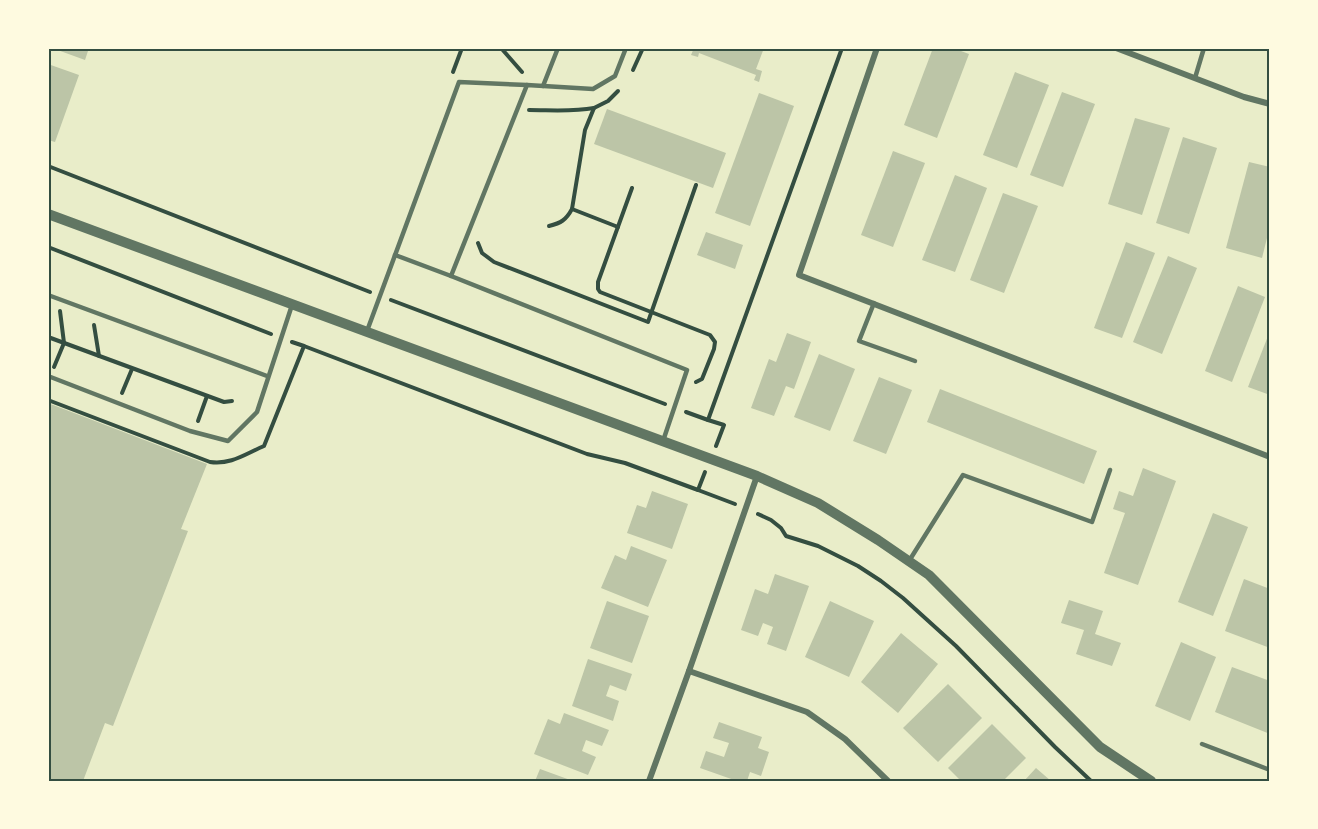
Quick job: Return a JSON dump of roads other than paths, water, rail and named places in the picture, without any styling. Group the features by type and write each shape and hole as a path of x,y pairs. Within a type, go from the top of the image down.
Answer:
{"street":[{"path":"877,48 799,275 1270,457"},
{"path":"1116,48 1132,51 1244,97 1270,104"},
{"path":"48,214 710,458 818,503 929,575 1100,747 1151,781"},
{"path":"649,781 757,476"},
{"path":"689,670 807,712 845,739 888,781"}],"lane":[{"path":"543,86 558,48"},
{"path":"367,332 459,82 593,89 615,76 626,48"},
{"path":"1195,78 1204,48"},
{"path":"452,276 530,85"},
{"path":"394,255 685,369 687,371 663,441"},
{"path":"48,295 267,376"},
{"path":"874,303 859,341 915,361"},
{"path":"49,376 190,431 228,441 257,412 267,376 293,304"},
{"path":"909,561 963,475 1092,522 1110,471"},
{"path":"1202,744 1270,770"}]}
